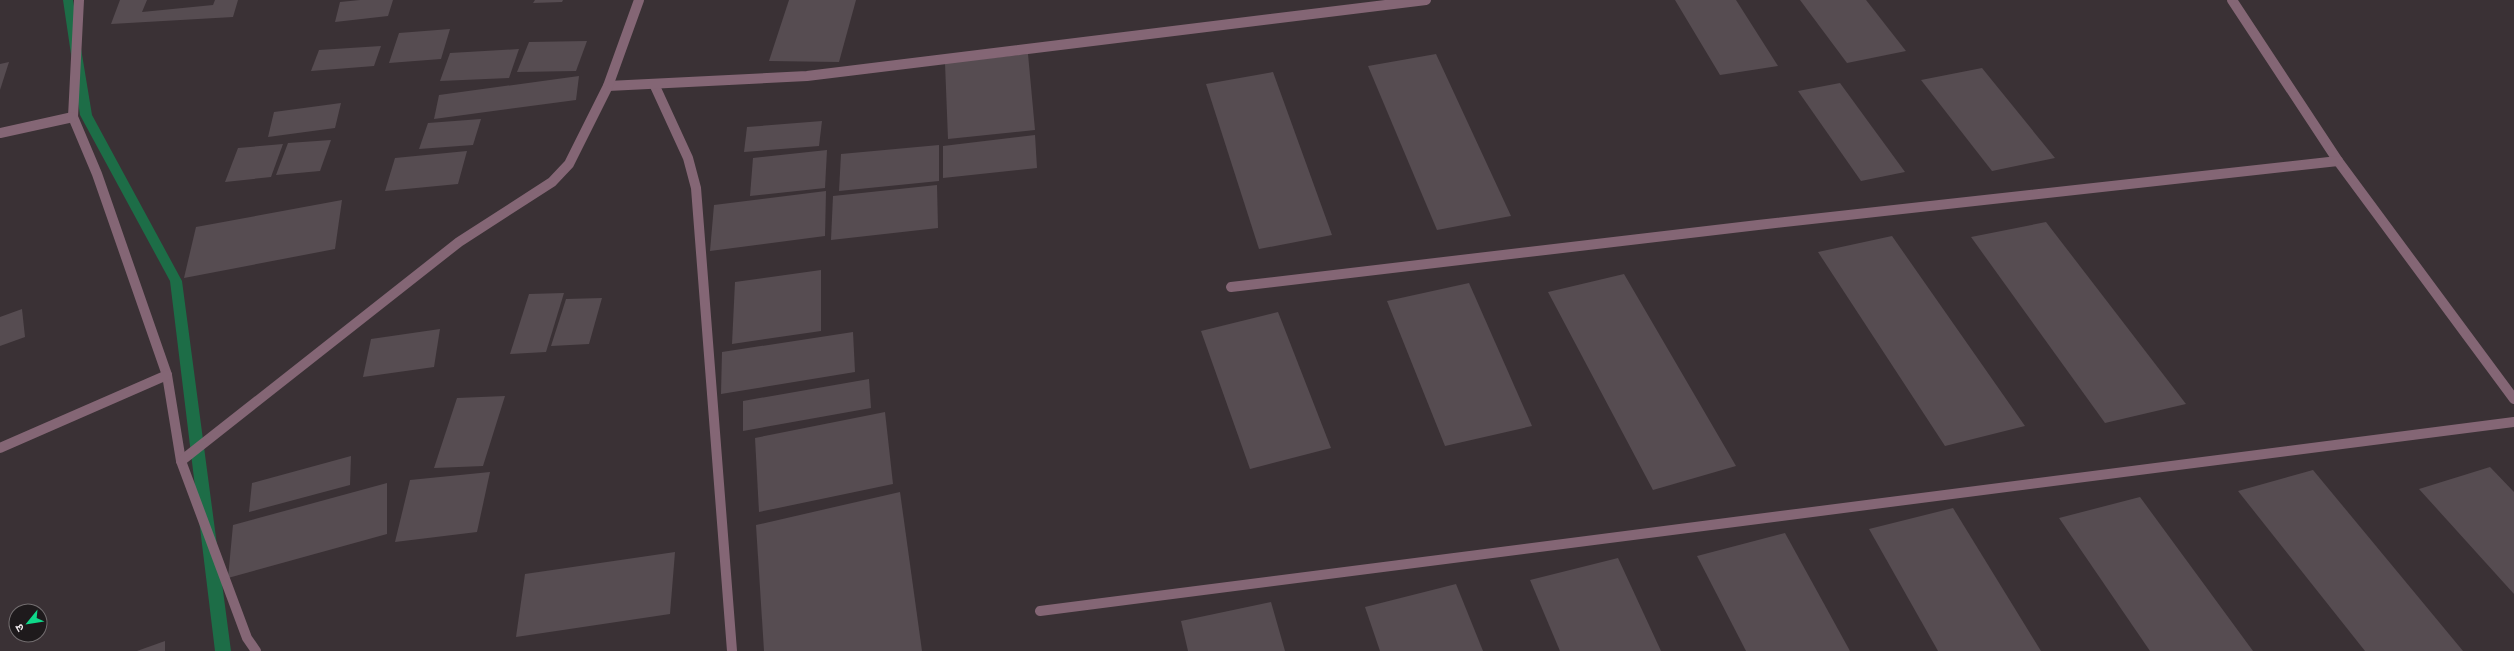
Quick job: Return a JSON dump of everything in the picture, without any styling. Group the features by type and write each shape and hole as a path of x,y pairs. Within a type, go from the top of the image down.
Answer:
{"street":[{"path":"79,0 73,117 97,174 167,375 181,461 247,638 256,651"},
{"path":"181,461 459,242 552,182 569,164 608,86 640,0"},
{"path":"608,86 808,76 1426,0"},
{"path":"2232,0 2338,161 2514,399"},
{"path":"654,84 688,158 696,188 732,651"},
{"path":"0,132 73,117"},
{"path":"1231,287 1758,225 2338,161"},
{"path":"0,448 167,375"},
{"path":"1040,611 2514,422"},
{"path":"244,651 247,638"}],"building":[{"path":"120,0 147,0 142,12 213,5 215,0 238,0 233,17 111,24"},
{"path":"360,0 393,0 388,16 335,22 340,2"},
{"path":"535,0 563,0 562,2 533,3"},
{"path":"789,0 856,0 839,62 769,61"},
{"path":"1675,0 1736,0 1778,66 1720,75"},
{"path":"1800,0 1866,0 1906,51 1847,63"},
{"path":"450,29 441,59 389,63 399,33"},
{"path":"587,41 576,71 517,72 529,42"},
{"path":"381,46 374,66 311,71 319,50"},
{"path":"519,49 509,78 440,81 450,53"},
{"path":"1028,54 1035,130 948,139 945,63"},
{"path":"1436,54 1511,216 1437,230 1368,66"},
{"path":"9,62 0,90 0,64"},
{"path":"1982,68 2055,158 1992,171 1921,80"},
{"path":"1273,72 1332,235 1259,249 1206,84"},
{"path":"579,76 576,100 434,119 439,95"},
{"path":"1840,83 1905,172 1861,181 1798,91"},
{"path":"341,103 335,128 268,137 274,112"},
{"path":"481,119 473,145 419,149 428,123"},
{"path":"822,121 819,146 744,152 747,127"},
{"path":"1035,135 1037,168 943,178 943,146"},
{"path":"331,140 320,171 276,175 288,143"},
{"path":"283,144 271,177 225,182 238,148"},
{"path":"939,145 939,181 839,191 841,154"},
{"path":"827,150 825,188 750,196 753,158"},
{"path":"467,151 458,184 385,191 395,158"},
{"path":"937,185 938,228 831,240 833,196"},
{"path":"826,191 825,236 710,251 714,205"},
{"path":"342,200 335,249 184,278 196,227"},
{"path":"2046,222 2186,404 2105,423 1971,237"},
{"path":"1892,236 2025,426 1945,446 1818,252"},
{"path":"821,270 821,331 732,344 735,282"},
{"path":"1624,274 1736,466 1653,490 1548,292"},
{"path":"1469,283 1532,426 1445,446 1387,301"},
{"path":"564,293 546,352 510,354 529,294"},
{"path":"602,298 589,344 551,346 566,299"},
{"path":"22,309 25,337 0,346 0,317"},
{"path":"1278,312 1331,448 1250,469 1201,331"},
{"path":"440,329 434,367 363,377 371,339"},
{"path":"853,332 855,372 721,394 722,352"},
{"path":"869,379 871,408 743,431 743,401"},
{"path":"505,396 483,466 434,468 457,398"},
{"path":"885,412 893,484 759,512 755,438"},
{"path":"351,456 350,485 249,512 252,483"},
{"path":"2490,467 2514,492 2514,594 2419,489"},
{"path":"2313,470 2463,651 2365,651 2238,491"},
{"path":"490,472 477,532 395,542 410,480"},
{"path":"387,483 387,534 228,578 233,525"},
{"path":"900,492 922,651 764,651 756,525"},
{"path":"2140,497 2253,651 2150,651 2059,518"},
{"path":"1953,508 2041,651 1938,651 1869,529"},
{"path":"1785,533 1850,651 1746,651 1697,556"},
{"path":"675,552 670,614 516,637 525,574"},
{"path":"1618,558 1661,651 1560,651 1530,580"},
{"path":"1456,584 1483,651 1380,651 1365,607"},
{"path":"1271,602 1285,651 1188,651 1181,621"},
{"path":"165,641 165,651 137,651"}],"waterway":[{"path":"68,0 86,115 176,281 223,651"}]}
